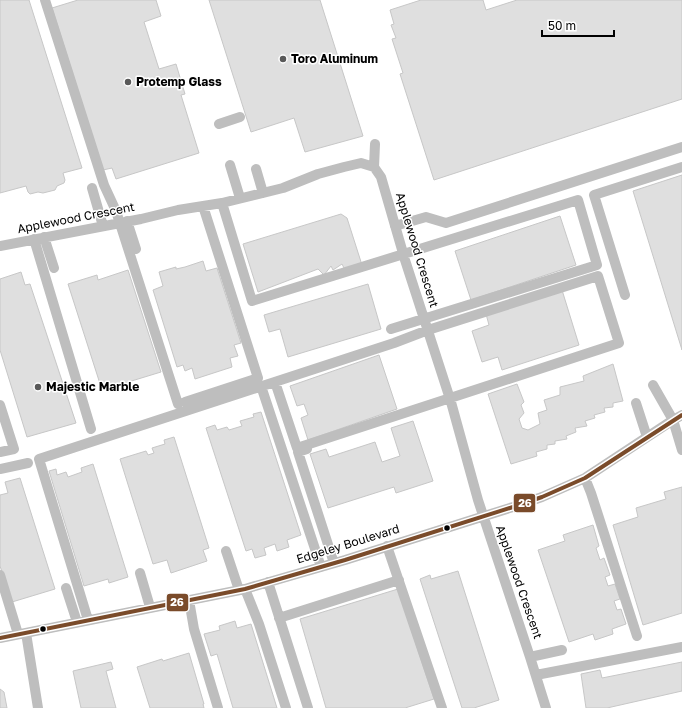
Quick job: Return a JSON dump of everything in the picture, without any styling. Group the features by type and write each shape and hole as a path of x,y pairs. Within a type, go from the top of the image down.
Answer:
{"street":[{"path":"45,0 104,185 124,222 136,249"},
{"path":"219,124 240,117"},
{"path":"374,167 375,144"},
{"path":"395,226 426,216 446,223 682,147"},
{"name":"Applewood Crescent","path":"0,246 178,210 222,203 283,188 318,174 344,166 361,163 374,167 381,177 450,400 483,516 546,708"},
{"path":"230,165 240,198"},
{"path":"625,295 594,195 682,167"},
{"path":"256,169 263,193"},
{"path":"92,188 103,226"},
{"path":"96,203 111,199"},
{"path":"222,203 252,301 578,200 597,265 391,329"},
{"path":"124,222 181,403 258,378 203,206"},
{"path":"39,238 54,268"},
{"path":"39,238 91,429"},
{"path":"88,620 39,459 428,330 598,276 619,343 298,452 334,563"},
{"path":"275,382 297,448 450,400 481,393"},
{"path":"653,385 677,418 682,450"},
{"path":"261,386 321,567"},
{"path":"636,402 646,437"},
{"path":"0,405 14,450 0,452"},
{"name":"Edgeley Boulevard","path":"0,638 150,607 242,590 513,508 585,478 677,418"},
{"path":"0,469 28,463"},
{"path":"585,478 637,636"},
{"path":"388,546 442,708"},
{"path":"226,550 242,590 259,624 286,708"},
{"path":"140,574 150,607"},
{"path":"0,575 19,634 38,708"},
{"path":"279,618 399,580"},
{"path":"268,582 308,708"},
{"path":"66,588 77,622"},
{"path":"1,596 19,634"},
{"path":"189,600 194,629 218,708"},
{"path":"536,675 682,646"},
{"path":"530,657 562,650"}],"building":[{"path":"0,0 29,0 82,168 63,173 65,180 64,183 57,186 55,190 30,194 26,186 0,193"},
{"name":"Protemp Glass","path":"78,0 156,0 161,16 144,22 159,69 176,64 185,94 181,95 199,153 116,179 112,168 103,170 52,8"},
{"name":"Toro Aluminum","path":"209,0 320,0 363,136 305,152 294,118 251,132"},
{"path":"421,0 483,0 486,10 517,0 682,0 682,99 434,180 400,74 403,73 392,39 396,38 391,25 394,24 390,10"},
{"path":"682,175 682,350 633,191"},
{"path":"341,214 347,218 362,265 345,270 342,264 333,270 331,266 324,275 318,269 258,292 243,244"},
{"path":"560,216 576,265 471,300 455,251"},
{"path":"203,261 206,271 217,268 241,343 234,345 238,356 230,358 232,367 195,379 192,368 185,371 183,365 177,367 153,290 163,286 159,272 176,267 176,269 185,267"},
{"path":"128,270 161,372 102,390 68,284 97,275 98,280"},
{"name":"Majestic Marble","path":"21,272 25,285 30,284 76,423 27,437 0,350 0,279"},
{"path":"368,284 381,329 288,357 280,329 269,332 264,315"},
{"path":"562,290 579,345 502,370 498,357 482,362 472,331 489,325 486,314"},
{"path":"379,355 397,409 308,440 301,418 308,415 304,404 297,406 290,386"},
{"path":"613,364 623,401 613,403 613,407 604,408 605,412 594,415 595,418 585,421 587,426 575,428 576,432 566,436 567,439 555,441 555,444 547,445 547,449 536,452 537,456 511,464 488,394 517,384 524,402 521,405 524,413 519,419 522,428 528,430 540,424 538,413 547,410 544,400 560,395 560,387 584,381 583,376"},
{"path":"261,412 301,535 287,540 289,547 277,551 275,544 264,548 266,555 255,558 252,549 246,551 206,428 215,425 217,430 227,427 229,430 242,426 240,421 254,417 253,414"},
{"path":"413,421 433,481 396,493 394,487 328,508 310,454 326,449 329,457 375,442 382,462 400,456 391,428"},
{"path":"174,437 209,548 203,550 207,561 171,573 167,560 153,564 120,459 146,451 148,455 154,453 152,448 165,444 164,440"},
{"path":"93,464 128,577 109,583 108,579 84,586 49,471 56,469 57,475 66,472 68,477 82,472 81,468"},
{"path":"20,478 55,589 12,602 0,566 0,495 8,493 5,482"},
{"path":"682,487 682,613 643,625 613,525 638,517 636,508 666,499 664,492"},
{"path":"593,525 599,546 596,548 600,560 604,558 610,575 605,577 608,586 615,584 620,599 614,601 617,610 621,609 626,624 612,629 613,634 595,640 593,634 569,642 538,550 565,541 563,535"},
{"path":"458,571 499,700 474,708 462,708 420,579 430,575 431,579"},
{"path":"398,589 434,699 405,708 326,708 300,619"},
{"path":"235,621 237,628 251,624 277,708 233,708 217,654 211,656 204,634 220,630 219,626"},
{"path":"189,653 204,708 150,708 137,667 162,659 163,661"},
{"path":"111,662 113,669 106,671 116,708 81,708 73,671"},
{"path":"682,662 682,691 607,708 586,708 581,674 600,670 602,678"},
{"path":"0,689 4,692 7,708 0,708"}],"transit line":[{"name":"26","path":"0,638 245,589 345,560 513,507 542,497 585,478 682,415"}],"place":[{"name":"Toro Aluminum","path":"283,59"},
{"name":"Protemp Glass","path":"128,82"},
{"name":"Majestic Marble","path":"38,387"}]}
